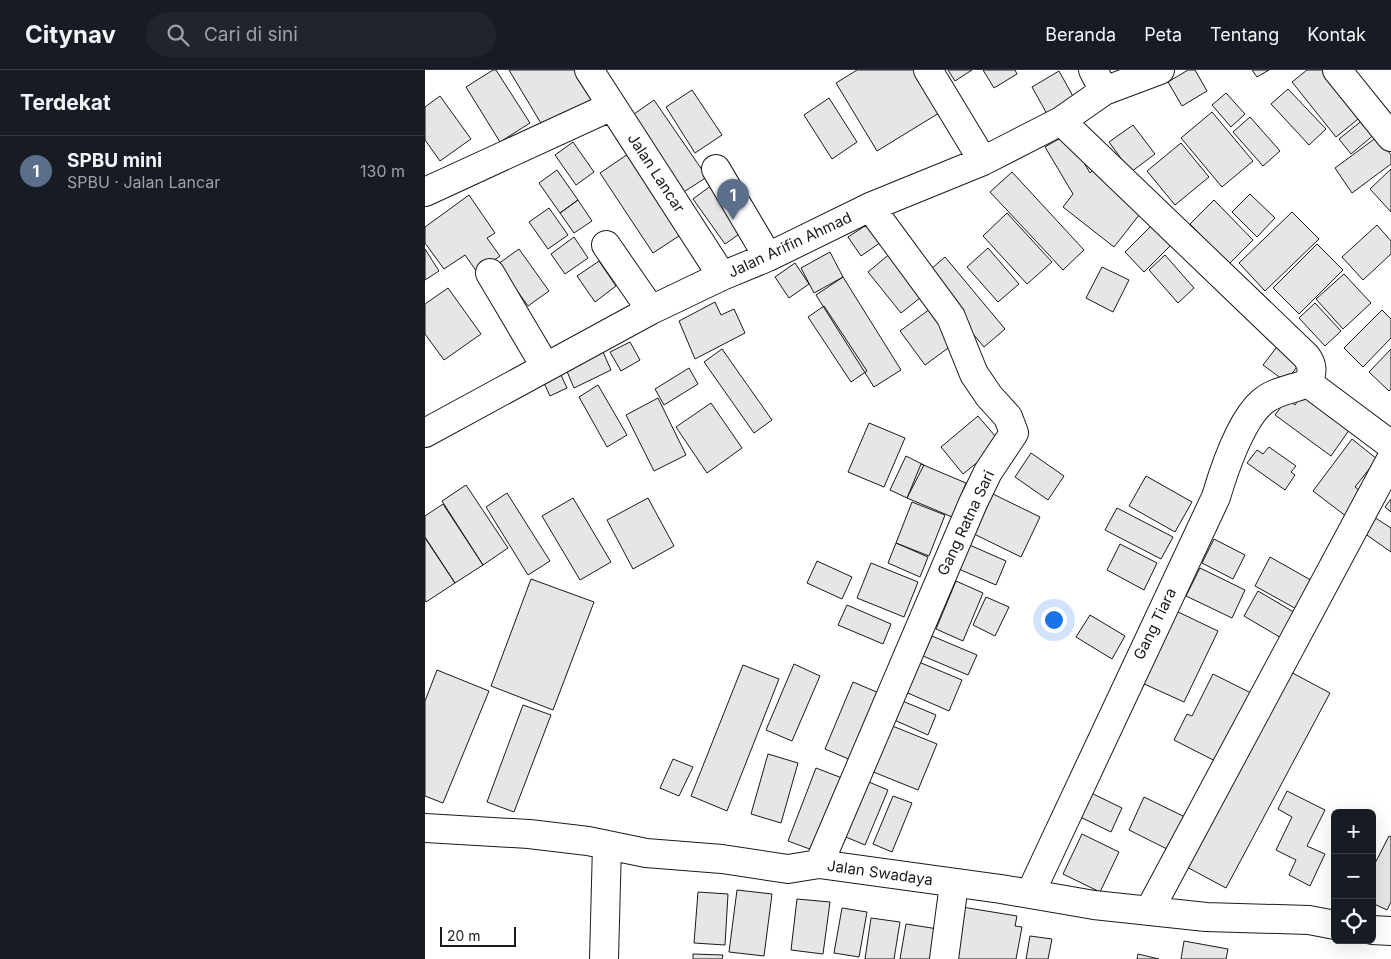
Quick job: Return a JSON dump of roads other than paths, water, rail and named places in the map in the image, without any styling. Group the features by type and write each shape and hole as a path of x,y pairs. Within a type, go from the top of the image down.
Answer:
{"street":[{"name":"Jalan Lancar","path":"589,70 722,276"},
{"path":"928,70 983,160"},
{"name":"Jalan Arifin Ahmad","path":"425,433 651,310 722,276 768,258 870,207 983,160 1061,121 1099,80 1158,70"},
{"path":"1337,70 1391,137"},
{"path":"425,192 613,106"},
{"path":"1061,121 1306,356 1312,363 1312,375 1308,383 1391,445"},
{"path":"716,169 768,258"},
{"name":"Gang Ratna Sari","path":"819,864 973,503 988,472 1014,433 1008,417 989,396 974,374 951,317 870,207"},
{"path":"606,245 651,310"},
{"path":"490,273 545,366"},
{"name":"Gang Tiara","path":"1030,894 1216,496 1229,456 1261,402 1284,391 1308,383"},
{"path":"1149,911 1391,458"},
{"name":"Jalan Swadaya","path":"425,828 529,834 607,845 646,853 722,859 788,869 819,864 1149,911 1206,917 1309,920 1331,924"},
{"path":"604,959 607,845"},
{"path":"944,959 954,884"}],"place":[{"name":"SPBU mini","path":"733,220"}]}
